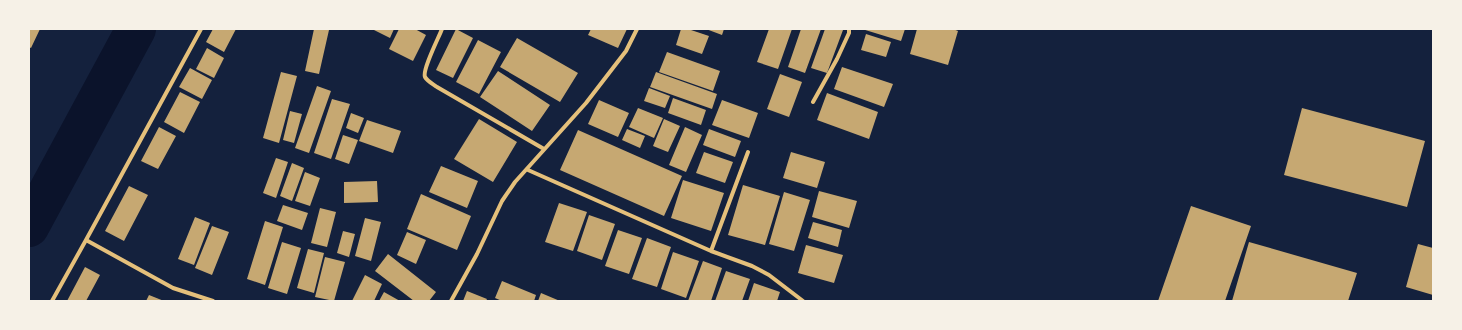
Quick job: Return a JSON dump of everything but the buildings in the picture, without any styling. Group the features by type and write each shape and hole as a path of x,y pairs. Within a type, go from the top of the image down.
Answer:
{"street":[{"path":"52,301 201,29"},
{"path":"442,29 425,69 425,76 427,79 437,87 544,149"},
{"path":"451,301 477,254 502,201 515,182 528,170 544,149 586,103 626,51 638,29"},
{"path":"813,102 837,59 849,33 849,29"},
{"path":"711,250 748,152"},
{"path":"528,170 711,250 761,270 804,301"},
{"path":"86,240 173,288 213,301"}],"waterway":[{"path":"29,227 136,29"}]}
